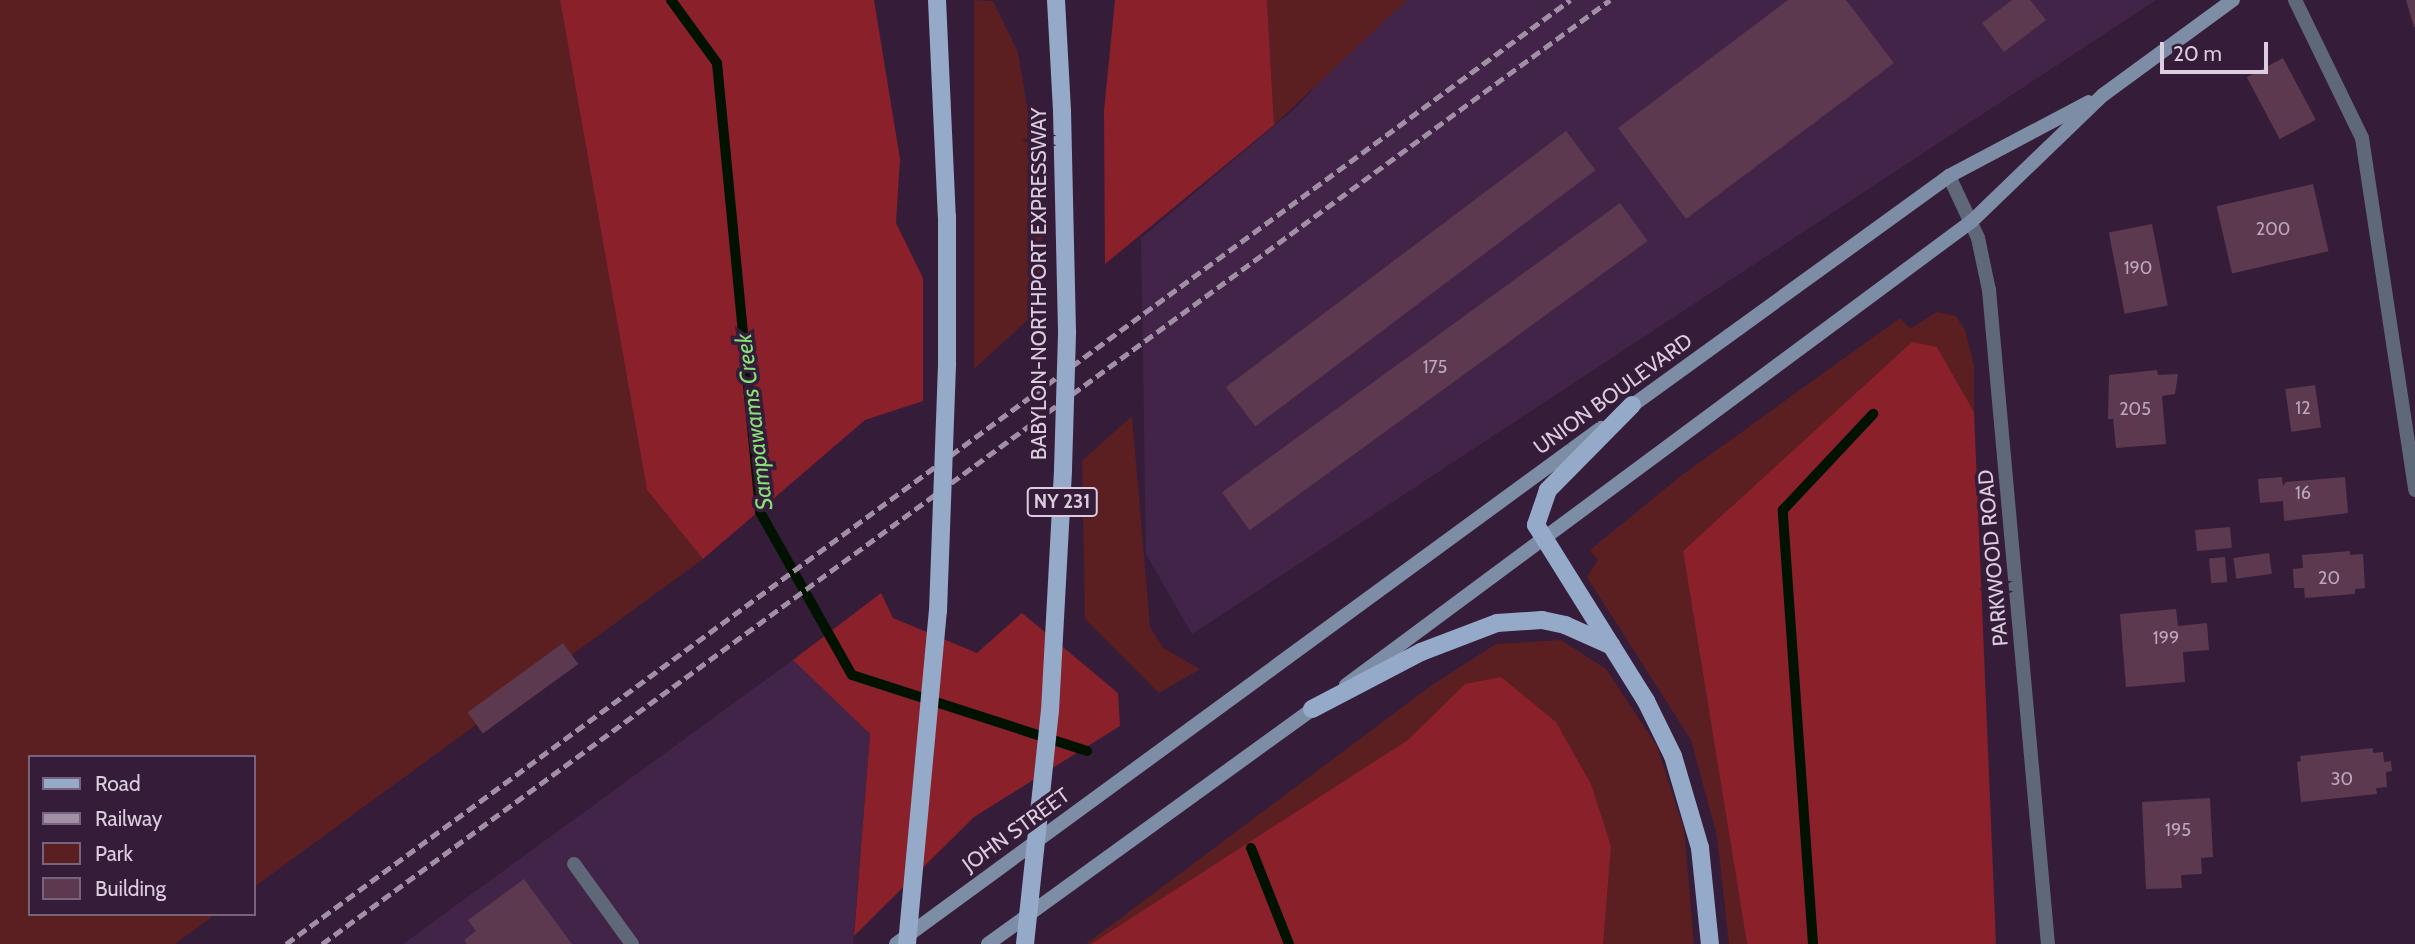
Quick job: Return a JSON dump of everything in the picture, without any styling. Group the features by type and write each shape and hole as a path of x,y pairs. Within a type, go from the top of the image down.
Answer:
{"main road":[{"path":"907,944 939,611 947,363 947,217 937,0"},
{"name":"BABYLON-NORTHPORT EXPRESSWAY","path":"1025,944 1050,711 1063,469 1067,331 1062,111 1056,0"},
{"name":"UNION BOULEVARD","path":"988,944 1312,709 1972,221 2103,95 2233,0"},
{"name":"UNION BOULEVARD","path":"1161,750 1949,176 2103,95"},
{"path":"1632,405 1548,490 1536,514 1542,539 1614,647 1659,727 1682,782 1700,848 1710,944"},
{"path":"1312,709 1421,652 1497,623 1522,619 1554,622 1614,647"},
{"name":"JOHN STREET","path":"896,944 1161,750"},
{"path":"1031,944 1032,893"}],"street":[{"path":"2295,0 2362,138 2415,490"},
{"name":"PARKWOOD ROAD","path":"1949,176 1972,221 1986,271 1999,376 2048,944"},
{"path":"573,864 632,944"}],"shaded area":[{"path":"560,0 874,0 900,159 896,223 923,278 923,401 865,420 703,559 647,490"},
{"path":"1115,0 1267,0 1274,125 1105,264 1104,111"},
{"path":"1392,0 2156,0 1192,634 1146,554 1141,238 1298,106"},
{"path":"1912,342 1937,347 1974,412 1996,944 1747,944 1683,551"},
{"path":"881,593 893,618 977,653 1022,613 1118,693 1120,726 974,817 854,936 870,734 793,660"},
{"path":"793,660 870,734 853,944 403,944"},
{"path":"1501,677 1556,722 1591,784 1611,846 1603,944 1091,944 1408,740 1465,684"}],"green space":[{"path":"0,0 560,0 647,490 703,559 256,886 256,755 28,755 28,916 213,916 175,944 0,944"},
{"path":"974,0 993,1 1018,52 1043,203 1040,309 974,369"},
{"path":"1267,0 1407,0 1274,125"},
{"path":"1937,312 1956,316 1965,330 1974,366 1974,412 1937,347 1683,551 1747,944 1729,944 1717,836 1691,740 1587,577 1598,560 1590,550 1682,475 1900,318 1910,329"},
{"path":"1132,416 1150,627 1163,648 1200,669 1159,693 1085,619 1082,461"},
{"path":"1561,640 1606,669 1657,746 1684,830 1694,944 1086,944 1432,685 1496,644"}],"building":[{"path":"1788,0 1846,0 1894,63 1686,219 1618,128"},
{"path":"2012,0 2030,0 2046,20 2004,52 1982,23"},
{"path":"2406,0 2415,0 2415,27 2414,27"},
{"path":"2283,58 2316,120 2280,139 2247,77"},
{"path":"1566,131 1595,170 1255,427 1226,387"},
{"path":"2313,184 2329,251 2232,274 2217,206"},
{"path":"1620,203 1648,241 1250,530 1222,492"},
{"path":"2152,224 2168,305 2125,314 2109,232"},
{"path":"2157,370 2158,375 2178,374 2175,394 2162,396 2166,444 2116,448 2113,419 2108,419 2109,375"},
{"path":"2315,385 2321,428 2291,432 2285,389"},
{"path":"2282,477 2283,486 2286,482 2345,477 2348,513 2284,521 2283,501 2260,503 2258,479"},
{"path":"2230,527 2232,548 2197,551 2195,530"},
{"path":"2350,551 2350,555 2363,554 2365,588 2355,589 2355,594 2305,598 2304,588 2294,588 2293,569 2303,568 2302,555"},
{"path":"2269,553 2272,574 2236,579 2233,558"},
{"path":"2225,557 2227,582 2211,583 2209,558"},
{"path":"2176,609 2178,626 2207,623 2209,650 2183,652 2185,682 2126,687 2120,614"},
{"path":"563,643 578,664 483,733 468,712"},
{"path":"2373,748 2373,753 2383,752 2384,762 2391,761 2392,771 2386,772 2387,787 2376,788 2377,794 2301,802 2297,762 2301,761 2300,756"},
{"path":"2210,798 2213,857 2201,858 2202,874 2181,875 2182,888 2146,889 2142,802"},
{"path":"524,879 572,944 467,944 464,940 476,931 468,920"}],"waterway":[{"name":"Sampawams Creek","path":"671,0 717,63 760,512 852,675 1087,751"},
{"path":"1813,944 1783,510 1873,414"},
{"name":"Sampawams Creek","path":"1251,848 1289,944"}],"railway":[{"path":"286,944 1570,0"},
{"path":"322,944 1610,0"}]}
